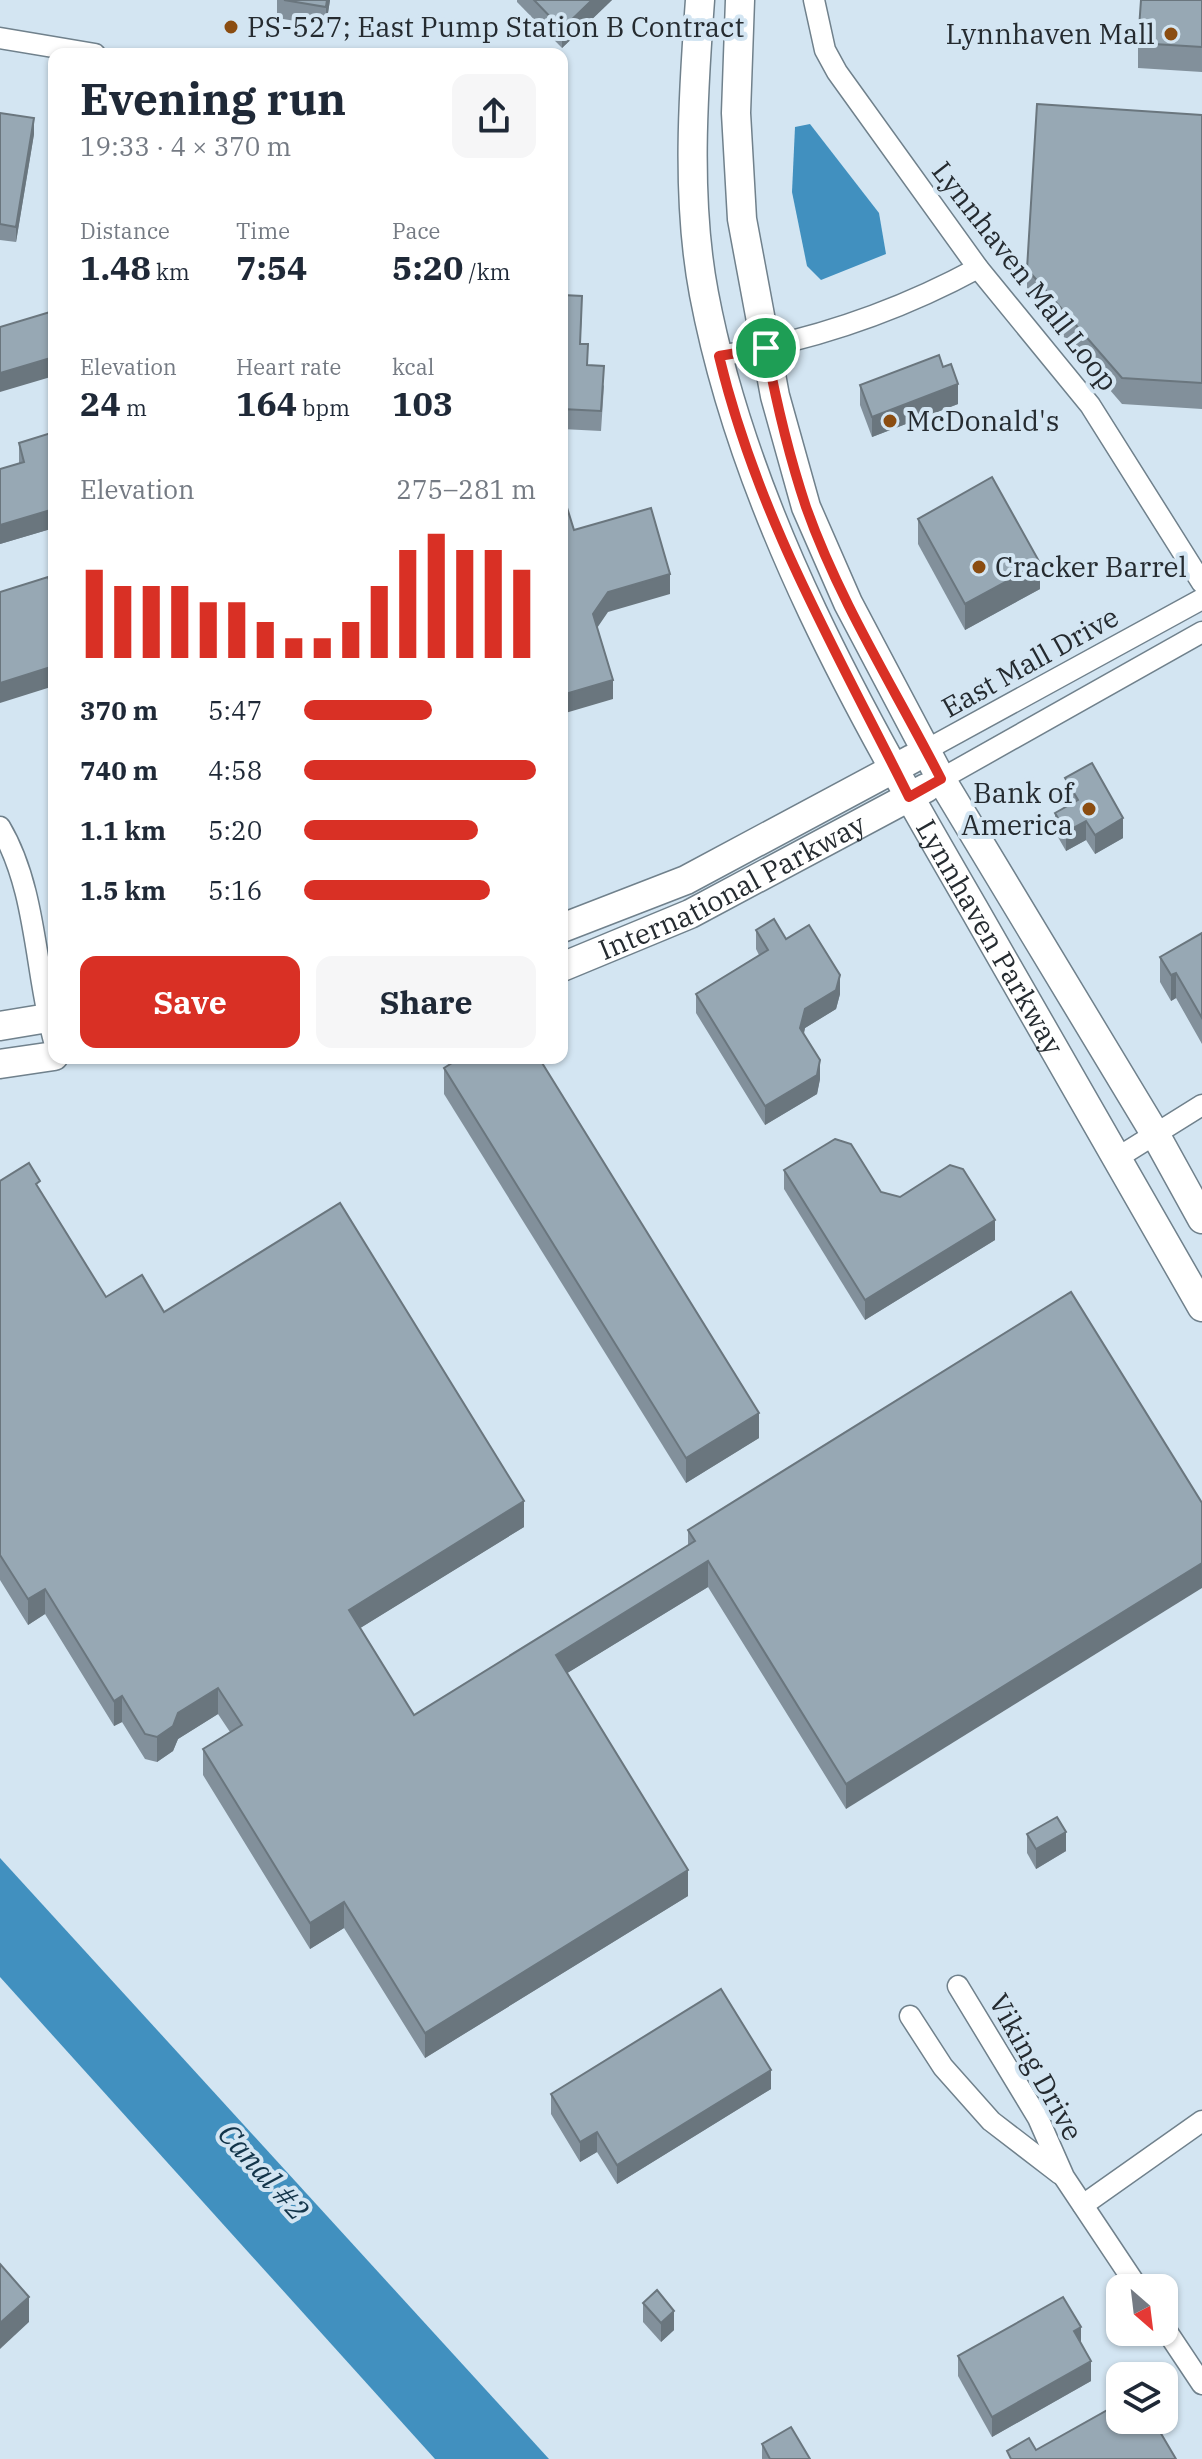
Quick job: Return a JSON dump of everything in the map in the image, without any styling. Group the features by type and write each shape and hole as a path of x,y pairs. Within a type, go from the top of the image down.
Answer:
{"main road":[{"name":"Lynnhaven Parkway","path":"700,0 693,178 696,242 732,409 761,493 815,617 909,797 1202,1307"},
{"name":"Lynnhaven Parkway","path":"740,0 738,172 742,219 775,396 806,507 848,603 941,779 1154,1132 1202,1219"},
{"name":"International Parkway","path":"568,926 686,880 926,750"},
{"name":"International Parkway","path":"568,965 690,914 941,779"},
{"path":"0,1026 48,1025"},
{"path":"0,1064 48,1057"}],"street":[{"name":"Lynnhaven Mall Loop","path":"814,0 817,25 837,72 978,268 1090,405 1202,583"},
{"path":"0,38 59,48"},
{"path":"719,356 766,348 882,315 978,268"},
{"name":"East Mall Drive","path":"926,750 1202,599"},
{"name":"East Mall Drive","path":"941,779 1202,632"},
{"path":"0,827 9,842 27,905 48,1006"},
{"path":"1117,1158 1154,1132 1202,1105"},
{"name":"Viking Drive","path":"958,1986 1038,2118 1064,2177 1129,2274"},
{"name":"Viking Drive","path":"910,2016 943,2067 991,2121 1064,2177"},
{"path":"1083,2205 1202,2121"},
{"path":"1177,2346 1202,2384"}],"water":[{"path":"810,124 879,213 886,254 821,280 807,266 792,192 795,127"},
{"name":"Canal #2","path":"0,1858 549,2459 435,2459 0,1977"}],"building":[{"path":"284,0 327,0 326,7"},
{"path":"534,0 592,0 562,29"},
{"name":"Lynnhaven Mall","path":"1141,0 1202,0 1202,47 1138,43"},
{"path":"1037,104 1202,115 1202,383 1122,378 1027,269"},
{"path":"0,113 34,118 16,227 0,224"},
{"path":"568,295 582,296 580,344 588,344 587,365 604,366 601,411 568,409"},
{"path":"48,313 48,359 0,373 0,327"},
{"path":"939,355 943,367 951,364 958,384 872,417 860,385"},
{"path":"48,434 48,511 0,525 0,469 24,462 19,443"},
{"name":"Cracker Barrel","path":"992,477 1040,563 965,604 918,519"},
{"path":"651,508 670,574 608,592 593,614 613,680 568,693 568,511 574,530"},
{"path":"48,577 48,668 0,683 0,592"},
{"path":"1092,763 1123,818 1095,835 1086,821 1066,832 1055,813 1078,800 1065,778"},
{"path":"774,919 786,939 809,925 840,975 836,990 805,1009 800,1028 820,1060 817,1075 765,1106 696,994 768,950 756,930"},
{"path":"1202,933 1202,1018 1176,973 1171,975 1160,957"},
{"path":"450,1064 543,1064 759,1413 686,1458 444,1068"},
{"path":"835,1139 851,1144 881,1192 900,1197 950,1165 963,1169 995,1220 865,1300 784,1170"},
{"path":"29,1163 40,1181 36,1184 106,1297 142,1275 164,1312 340,1203 524,1501 349,1610 414,1715 695,1541 688,1530 1071,1292 1202,1503 1202,1563 846,1784 708,1561 556,1655 688,1870 425,2033 344,1902 310,1923 203,1749 242,1725 218,1688 178,1713 173,1726 157,1737 145,1734 122,1696 114,1701 45,1589 28,1599 0,1555 0,1181"},
{"path":"1057,1817 1066,1832 1036,1849 1027,1834"},
{"path":"721,1989 771,2070 617,2165 597,2132 580,2142 551,2094"},
{"path":"0,2264 29,2297 0,2323"},
{"path":"657,2290 674,2311 661,2323 643,2303"},
{"path":"1063,2297 1081,2327 1074,2331 1091,2361 992,2417 958,2356"},
{"path":"1106,2411 1106,2434 1161,2434 1176,2459 1011,2459 1007,2451 1029,2438 1036,2450"},
{"path":"791,2427 810,2459 770,2459 762,2444"}],"place":[{"name":"PS-527; East Pump Station B Contract","path":"231,27"},
{"name":"Lynnhaven Mall","path":"1171,34"},
{"name":"McDonald's","path":"890,421"},
{"name":"Cracker Barrel","path":"979,567"},
{"name":"Bank of America","path":"1089,809"}],"route":[{"path":"766,348 775,396 806,507 848,603 941,779 909,797 815,617 761,493 732,409 719,356 766,348"}]}
